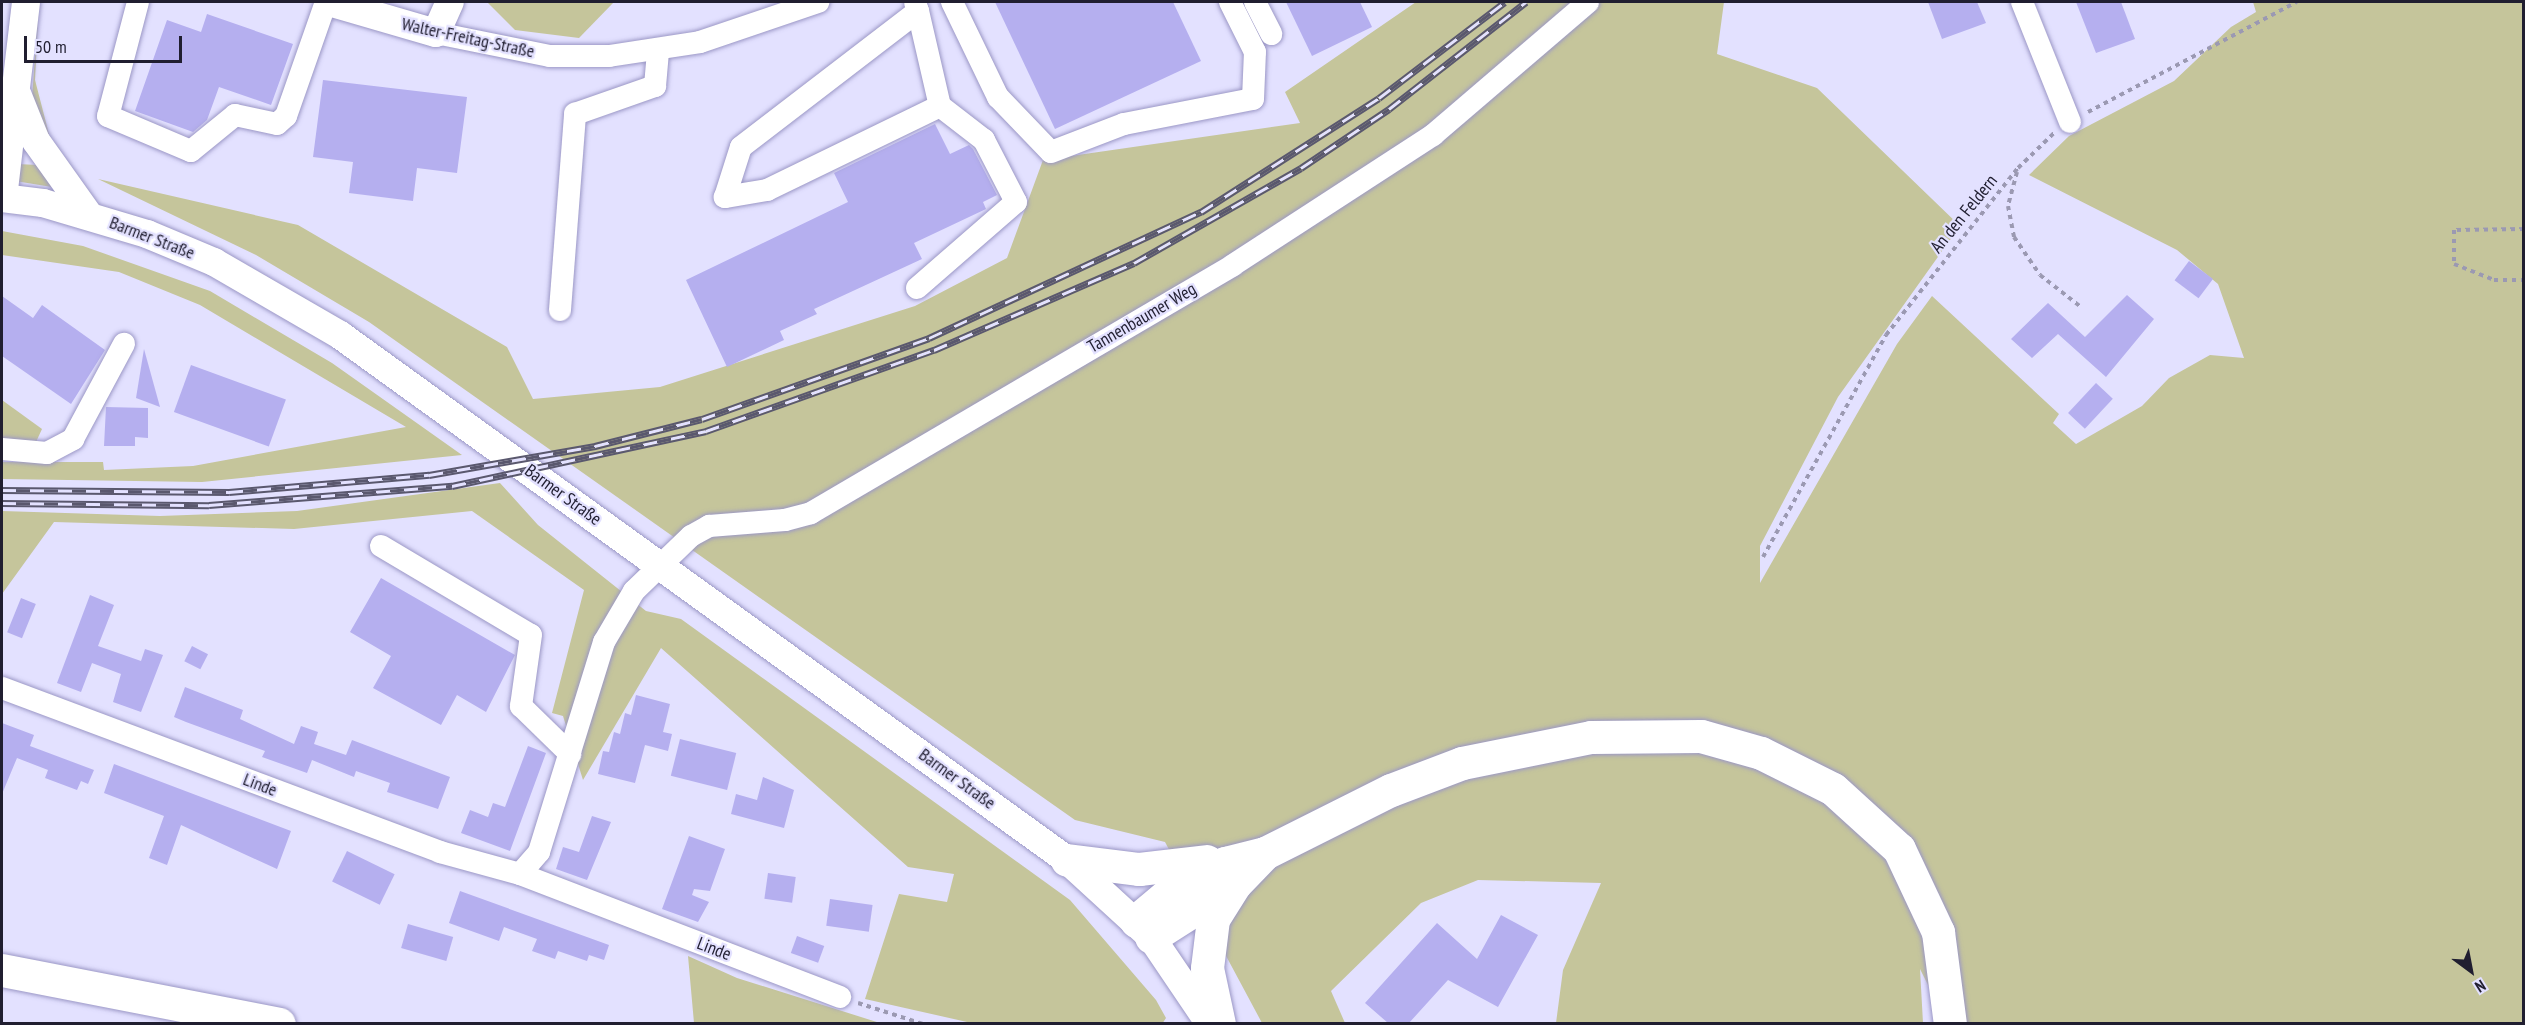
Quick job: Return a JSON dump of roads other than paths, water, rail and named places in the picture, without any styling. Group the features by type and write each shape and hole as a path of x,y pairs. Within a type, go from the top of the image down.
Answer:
{"highway":[{"path":"1143,929 1265,853 1391,790 1462,763 1591,736 1701,736 1761,753 1833,789 1899,849 1938,932 1949,1021"},
{"path":"1075,866 1139,869 1201,860 1230,873"},
{"path":"1219,1023 1206,950 1213,919 1230,873"},
{"path":"2,970 279,1023"}],"main road":[{"path":"2,198 26,2"},
{"name":"Walter-Freitag-Straße","path":"327,2 436,33"},
{"path":"436,33 450,2"},
{"path":"15,86 36,141 88,214"},
{"name":"Barmer Straße","path":"2,198 88,214 214,262 286,302 662,564 1075,866"},
{"path":"1075,866 1143,929 1210,1023"}],"street":[{"path":"138,2 108,116 191,151 235,115 277,124 286,116 327,2"},
{"name":"Walter-Freitag-Straße","path":"436,33 550,56 658,50 763,24 818,2"},
{"path":"952,2 998,97 1051,152 1124,124 1252,99 1255,52 1230,2"},
{"path":"1255,2 1271,34"},
{"name":"Tannenbaumer Weg","path":"662,564 709,526 785,520 811,513 1233,265 1433,135 1588,2"},
{"path":"2022,2 2070,122"},
{"path":"917,288 1016,202 984,140 940,106 917,6 741,147 725,197 767,190 940,106"},
{"path":"560,310 575,114 655,86 658,50"},
{"path":"2,449 47,453 73,439 124,344"},
{"path":"381,546 531,635 521,706 570,754"},
{"path":"520,874 539,852 604,642 634,591 662,564"},
{"name":"Linde","path":"2,688 440,852 503,874 520,874 840,997"}],"railway":[{"path":"2,490 229,492 429,475 595,446 702,419 929,338 1201,212 1379,98 1505,2"},
{"path":"2,503 209,505 452,486 706,431 934,350 1134,263 1301,168 1389,109 1526,2"}]}
